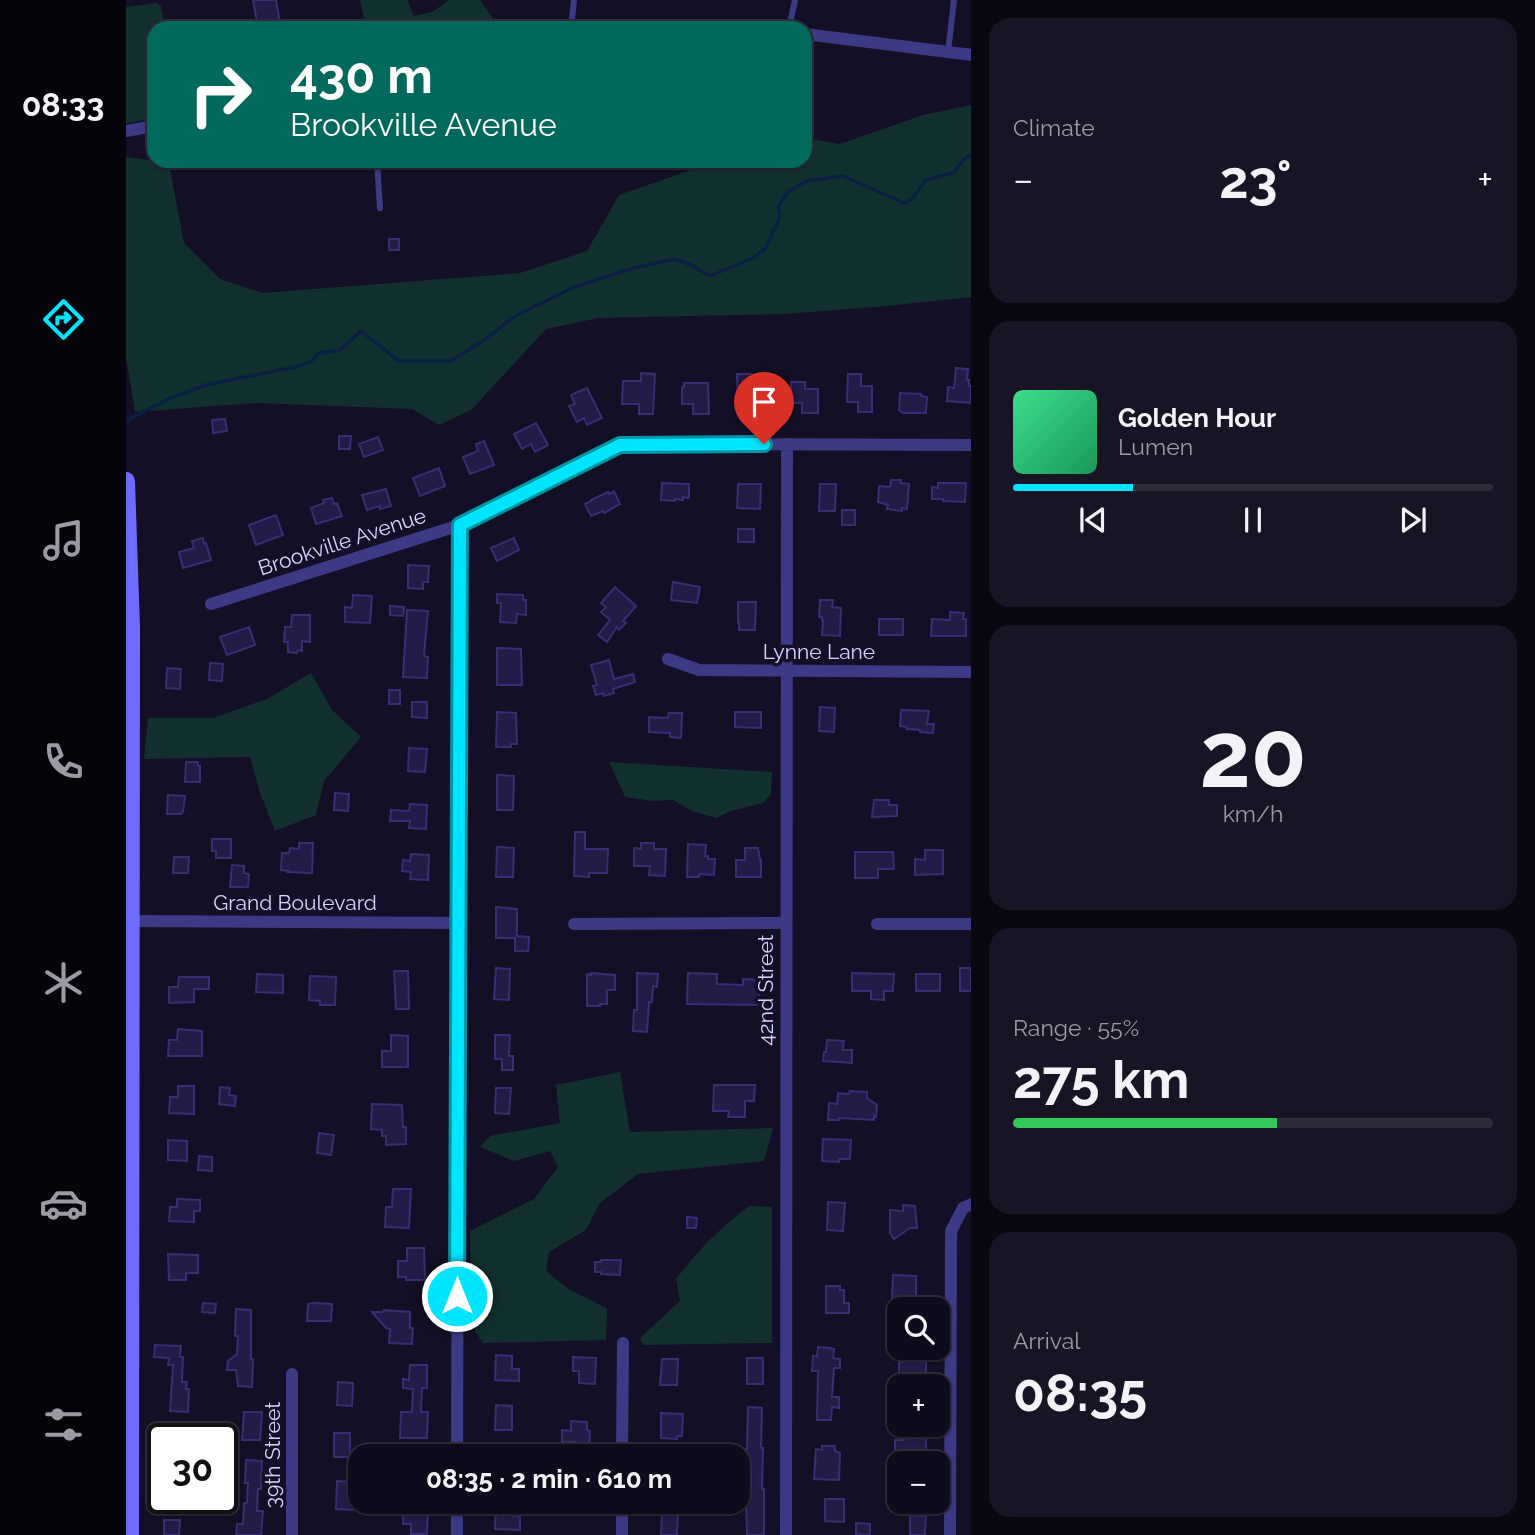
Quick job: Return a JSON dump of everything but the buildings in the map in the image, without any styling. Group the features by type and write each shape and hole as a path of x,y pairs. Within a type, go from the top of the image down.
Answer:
{"street":[{"path":"812,35 971,55"},
{"path":"126,131 147,127"},
{"name":"42nd Street","path":"786,1535 787,444"},
{"name":"Brookville Avenue","path":"211,604 460,525 620,445 971,445"},
{"path":"126,481 132,921 130,1535"},
{"path":"457,1444 460,525"},
{"name":"Lynne Lane","path":"668,659 699,670 971,672"},
{"name":"Grand Boulevard","path":"132,921 458,923"},
{"path":"574,924 786,923"},
{"path":"877,924 971,924"},
{"path":"950,1535 951,1231 963,1208 971,1204"},
{"path":"622,1444 623,1343"},
{"name":"39th Street","path":"292,1374 292,1535"},
{"path":"457,1514 457,1535"},
{"path":"622,1514 622,1535"}],"lane":[{"path":"572,21 573,0"},
{"path":"790,21 794,0"},
{"path":"948,52 954,0"},
{"path":"377,168 380,208"}],"green space":[{"path":"360,0 407,0 414,16 432,12 449,0 480,0 492,17 492,21 364,21"},
{"path":"157,3 161,6 164,21 147,21 147,120 126,123 126,7"},
{"path":"971,105 971,297 784,314 598,318 546,329 471,410 439,425 412,409 255,403 135,412 126,356 126,157 147,160 147,168 170,168 184,243 220,279 262,293 520,273 587,251 619,195 697,168 812,168 812,139 840,144 923,115"},
{"path":"311,673 332,710 361,737 324,781 316,815 275,831 250,757 144,759 148,718 213,718 267,699"},
{"path":"609,762 772,772 771,794 763,803 731,811 716,818 692,811 673,800 653,801 625,797"},
{"path":"620,1072 630,1132 773,1128 764,1161 638,1174 600,1203 586,1230 549,1252 546,1271 570,1290 607,1309 606,1340 483,1343 472,1327 470,1231 534,1199 558,1167 550,1151 514,1161 480,1147 490,1136 560,1123 556,1085"},
{"path":"749,1206 772,1207 772,1343 643,1345 640,1338 680,1301 676,1279 710,1240"}],"waterway":[{"path":"128,421 173,397 206,385 300,366 313,360 319,353 340,350 361,331 399,361 450,361 483,341 515,316 574,287 637,267 675,259 710,276 753,258 765,249 780,217 778,206 789,191 807,181 843,176 904,203 912,199 926,180 953,173 965,158 971,155"}],"route":[{"path":"457,1296 460,525 620,445 764,444"}]}
